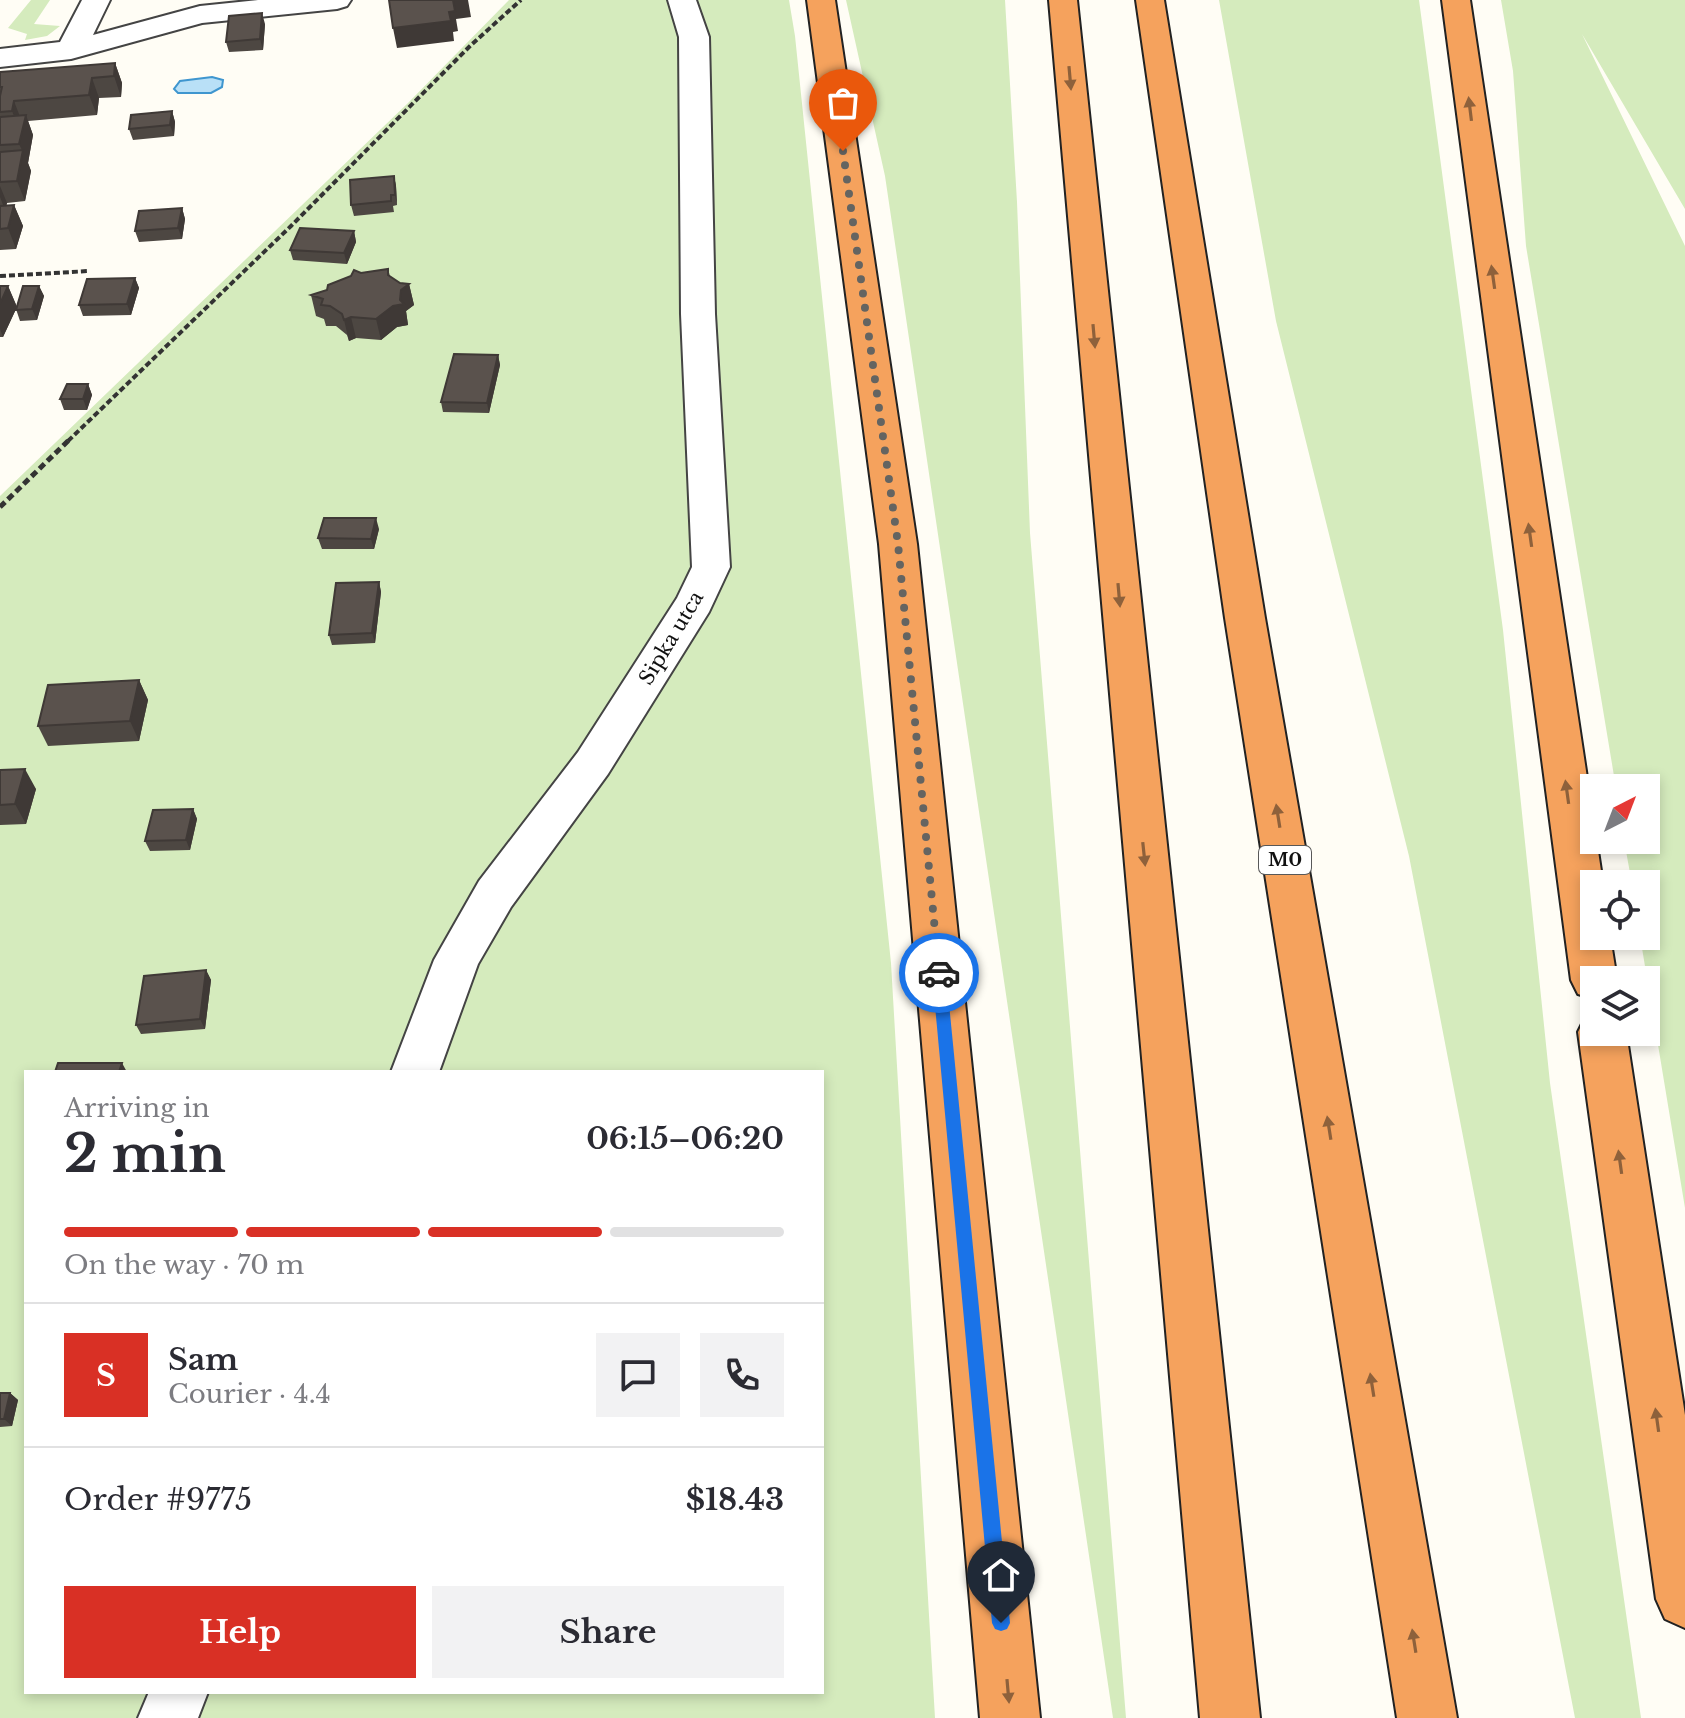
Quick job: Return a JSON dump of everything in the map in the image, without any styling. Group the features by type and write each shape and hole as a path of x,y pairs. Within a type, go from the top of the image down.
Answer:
{"highway":[{"path":"821,0 898,544 1010,1718"},
{"path":"1063,0 1230,1718"},
{"name":"M0","path":"1150,0 1245,618 1427,1718"},
{"path":"1456,0 1592,966"},
{"path":"1604,1046 1685,1599"}],"street":[{"path":"71,50 96,0"},
{"path":"0,58 71,50 200,15 337,0"},
{"name":"Sipka utca","path":"416,1070 457,960 495,894 593,763 695,602 711,567 698,314 694,37 682,0"},
{"path":"168,1718 178,1694"}],"path":[{"path":"0,507 279,237 471,45 521,0"},
{"path":"0,276 89,271"}],"green space":[{"path":"31,0 50,0 34,24 60,26 47,36 25,40 27,34 8,28"},
{"path":"509,0 789,0 891,963 935,1718 0,1718 0,496 408,103"},
{"path":"846,0 1005,0 1017,202 1030,533 1126,1718 1113,1718 885,176"},
{"path":"1219,0 1419,0 1503,630 1550,1083 1641,1718 1575,1718 1409,856 1276,321"},
{"path":"1501,0 1685,0 1685,209 1582,34 1685,246 1685,1208 1658,1046 1660,966 1645,966 1642,950 1660,950 1660,870 1629,870 1627,854 1660,854 1660,774 1614,774 1526,246 1513,71"}],"water":[{"path":"212,77 223,80 222,87 211,93 178,93 174,89 180,81"}],"building":[{"path":"389,0 453,0 455,11 449,12 451,21 393,28"},
{"path":"262,13 260,39 226,42 229,16"},
{"path":"115,63 114,76 92,78 89,95 14,101 12,111 0,112 0,72"},
{"path":"172,111 170,125 129,129 131,115"},
{"path":"26,115 19,144 0,145 0,117"},
{"path":"23,150 17,181 0,182 0,152"},
{"path":"394,176 395,195 391,195 391,201 351,205 350,180"},
{"path":"14,205 8,228 0,229 0,206"},
{"path":"182,208 178,228 135,231 139,211"},
{"path":"300,228 354,231 344,253 290,250"},
{"path":"388,269 388,275 400,283 409,284 401,290 400,300 404,304 393,306 376,319 351,317 344,320 342,314 330,306 321,305 323,299 311,295 327,290 328,285 351,276 354,270 361,273"},
{"path":"135,278 127,304 79,305 87,279"},
{"path":"0,286 8,286 0,304"},
{"path":"23,286 39,286 32,309 16,310"},
{"path":"454,354 498,355 487,403 441,402"},
{"path":"67,384 88,384 83,399 60,399"},
{"path":"324,518 376,518 371,539 318,538"},
{"path":"379,582 372,633 329,635 336,583"},
{"path":"139,680 130,721 38,726 48,685"},
{"path":"25,769 15,804 0,805 0,770"},
{"path":"193,809 186,840 145,841 153,810"},
{"path":"206,970 200,1019 136,1025 144,976"},
{"path":"58,1063 122,1063 120,1070 56,1070"},
{"path":"0,1393 10,1393 4,1419 0,1419"}],"way so far":[{"path":"843,151 898,544 939,973"}],"route":[{"path":"939,973 1001,1623"}]}
